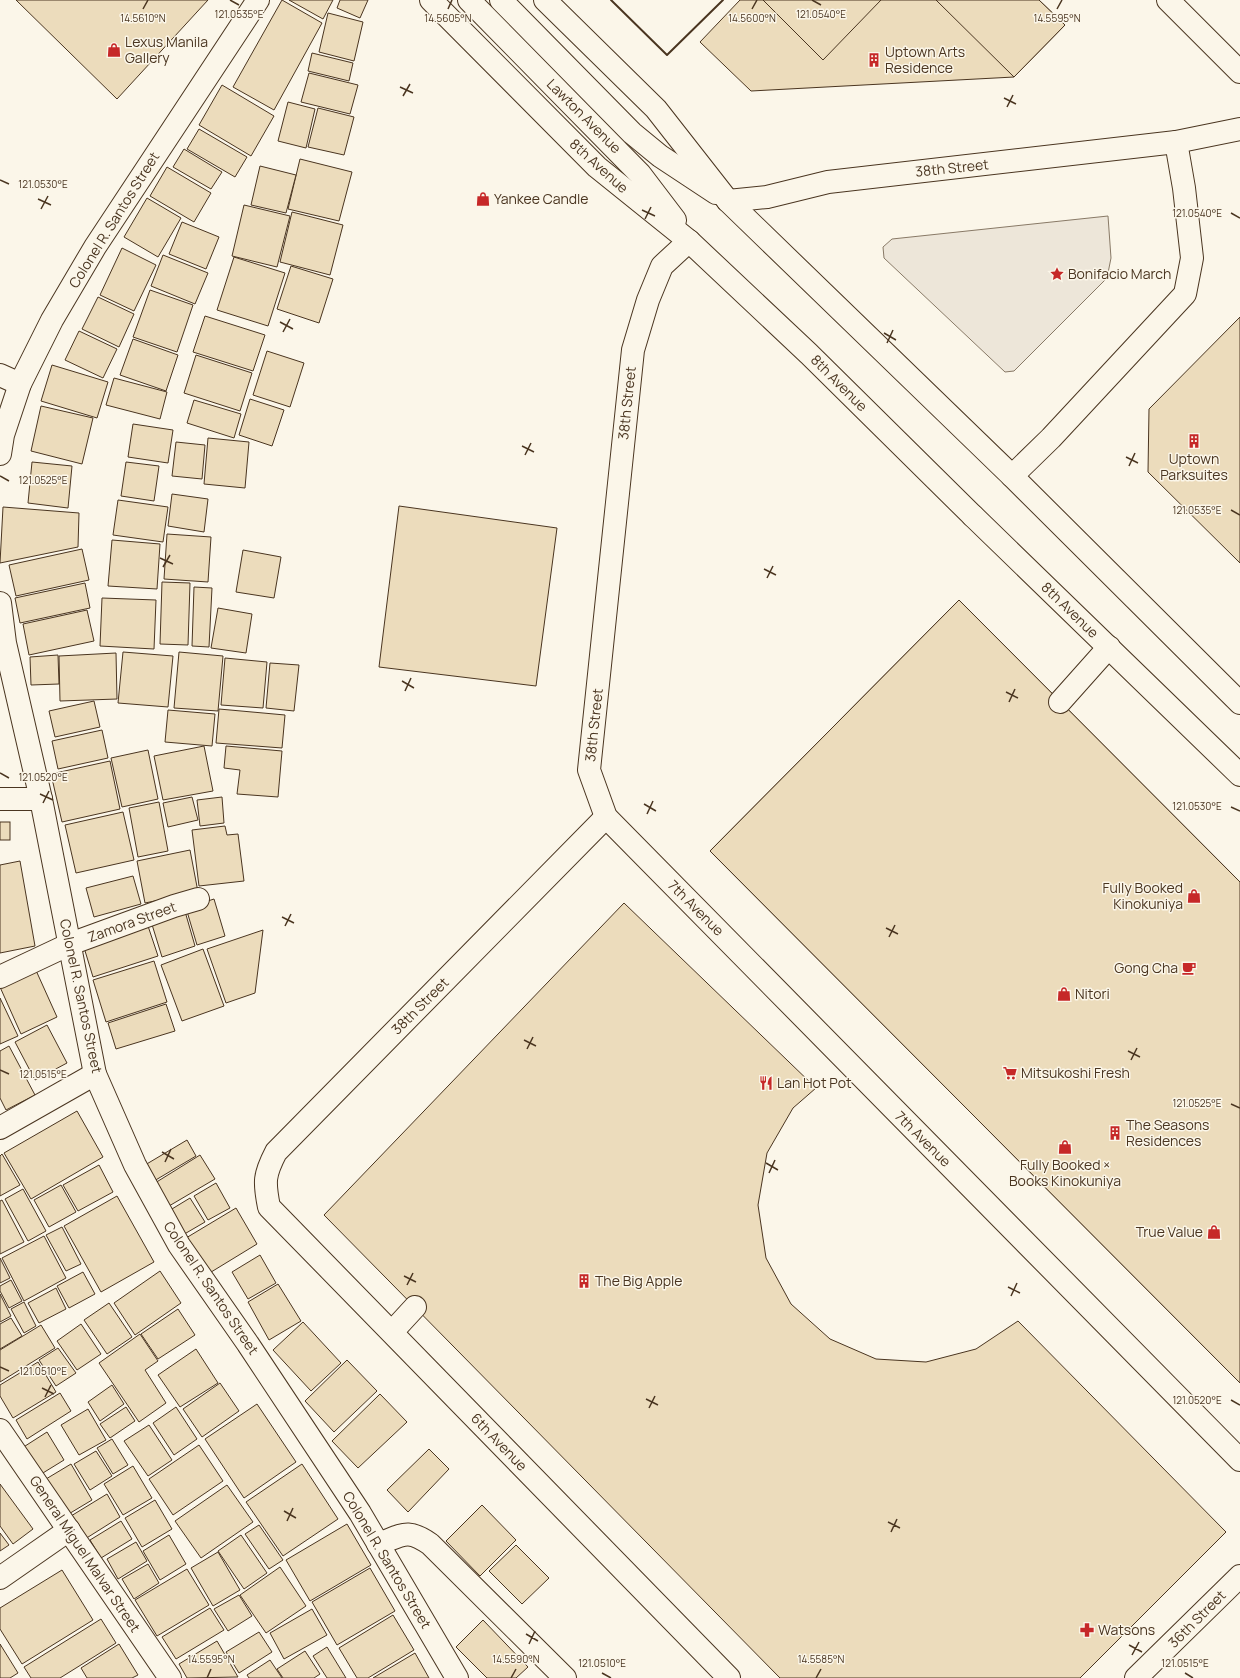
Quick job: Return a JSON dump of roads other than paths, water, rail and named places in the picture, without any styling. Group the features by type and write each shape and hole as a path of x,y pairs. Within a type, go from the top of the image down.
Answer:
{"street":[{"name":"Colonel R. Santos Street","path":"0,454 3,435 20,384 52,320 95,246 258,0"},
{"name":"8th Avenue","path":"431,0 597,167 689,241 809,354 973,516 1240,775"},
{"name":"Lawton Avenue","path":"469,0 640,174 689,241"},
{"name":"Lawton Avenue","path":"501,0 632,133 686,174 728,201"},
{"path":"545,0 656,109 728,201 1012,476 1240,703"},
{"path":"1168,0 1240,72"},
{"name":"38th Street","path":"728,201 767,197 828,182 1176,142 1240,129"},
{"path":"1012,476 1051,438 1185,294 1192,258 1184,188 1176,142"},
{"name":"38th Street","path":"269,1207 265,1186 267,1169 276,1152 606,817 589,770 633,350 648,300 662,266 689,241"},
{"path":"0,375 20,384"},
{"name":"Colonel R. Santos Street","path":"0,603 2,644 41,799 95,1074 135,1165 179,1245 248,1344 360,1513 457,1678"},
{"path":"1060,702 1109,647"},
{"path":"0,800 41,799"},
{"name":"7th Avenue","path":"606,817 1240,1460"},
{"name":"Zamora Street","path":"0,977 70,944 174,906 198,899"},
{"path":"0,1128 95,1074"},
{"name":"6th Avenue","path":"269,1207 729,1678"},
{"path":"392,1332 415,1307"},
{"name":"General Miguel Malvar Street","path":"0,1430 170,1678"},
{"path":"0,1578 69,1530"},
{"path":"378,1544 408,1533 418,1536 424,1540 565,1678"},
{"name":"36th Street","path":"1136,1678 1240,1576"}],"place":[{"name":"Lexus Manila Gallery","path":"114,50"},
{"name":"Uptown Arts Residence","path":"874,60"},
{"name":"Yankee Candle","path":"483,199"},
{"name":"Bonifacio March","path":"1057,274"},
{"name":"Uptown Parksuites","path":"1194,441"},
{"name":"Fully Booked Kinokuniya","path":"1194,896"},
{"name":"Gong Cha","path":"1189,968"},
{"name":"Nitori","path":"1064,994"},
{"name":"Mitsukoshi Fresh","path":"1010,1073"},
{"name":"Lan Hot Pot","path":"766,1083"},
{"name":"The Seasons Residences","path":"1115,1133"},
{"name":"Fully Booked × Books Kinokuniya","path":"1065,1147"},
{"name":"True Value","path":"1214,1232"},
{"name":"The Big Apple","path":"584,1281"},
{"name":"Watsons","path":"1087,1630"}]}
